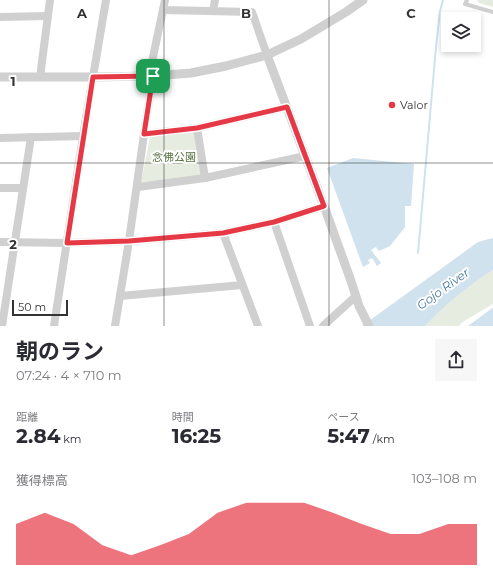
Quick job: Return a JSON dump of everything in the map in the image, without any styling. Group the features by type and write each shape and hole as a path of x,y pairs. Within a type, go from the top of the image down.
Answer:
{"street":[{"path":"40,77 50,0"},
{"path":"54,326 83,136 106,0"},
{"path":"115,326 138,186 151,76 165,0"},
{"path":"213,11 215,0"},
{"path":"0,77 151,76 191,73 226,66 267,55 301,39 363,0"},
{"path":"163,10 252,12 324,206 359,306 369,326"},
{"path":"0,17 47,16"},
{"path":"144,134 197,128 287,107"},
{"path":"197,128 205,178"},
{"path":"0,138 83,136"},
{"path":"2,326 3,294 14,242 31,137"},
{"path":"138,186 205,178 305,156"},
{"path":"0,188 23,188"},
{"path":"0,242 67,243 129,241 223,233 274,222 324,206"},
{"path":"274,222 310,326"},
{"path":"223,233 258,326"},
{"path":"120,296 242,284"},
{"path":"323,326 356,296"}],"lane":[{"path":"466,0 465,4 493,12"}],"green space":[{"path":"477,0 493,0 493,7 479,3"},
{"name":"念佛公園","path":"196,132 203,176 141,183 150,137"},
{"path":"493,270 493,304 458,326 425,326 441,310 475,282"}],"water":[{"path":"353,158 414,164 411,206 405,206 405,227 390,246 379,251 376,247 371,250 381,263 377,266 372,258 368,260 370,263 363,267 327,168"},
{"name":"Gojo River","path":"493,238 493,270 475,282 441,310 425,326 362,326 478,242"},
{"path":"493,308 493,326 468,326 491,309"}],"waterway":[{"path":"418,253 436,47 440,11 443,0"}],"place":[{"name":"Valor","path":"392,105"}],"route":[{"path":"153,76 144,134 197,128 287,107 324,206 274,222 223,233 129,241 67,243 93,77 153,76"}]}
